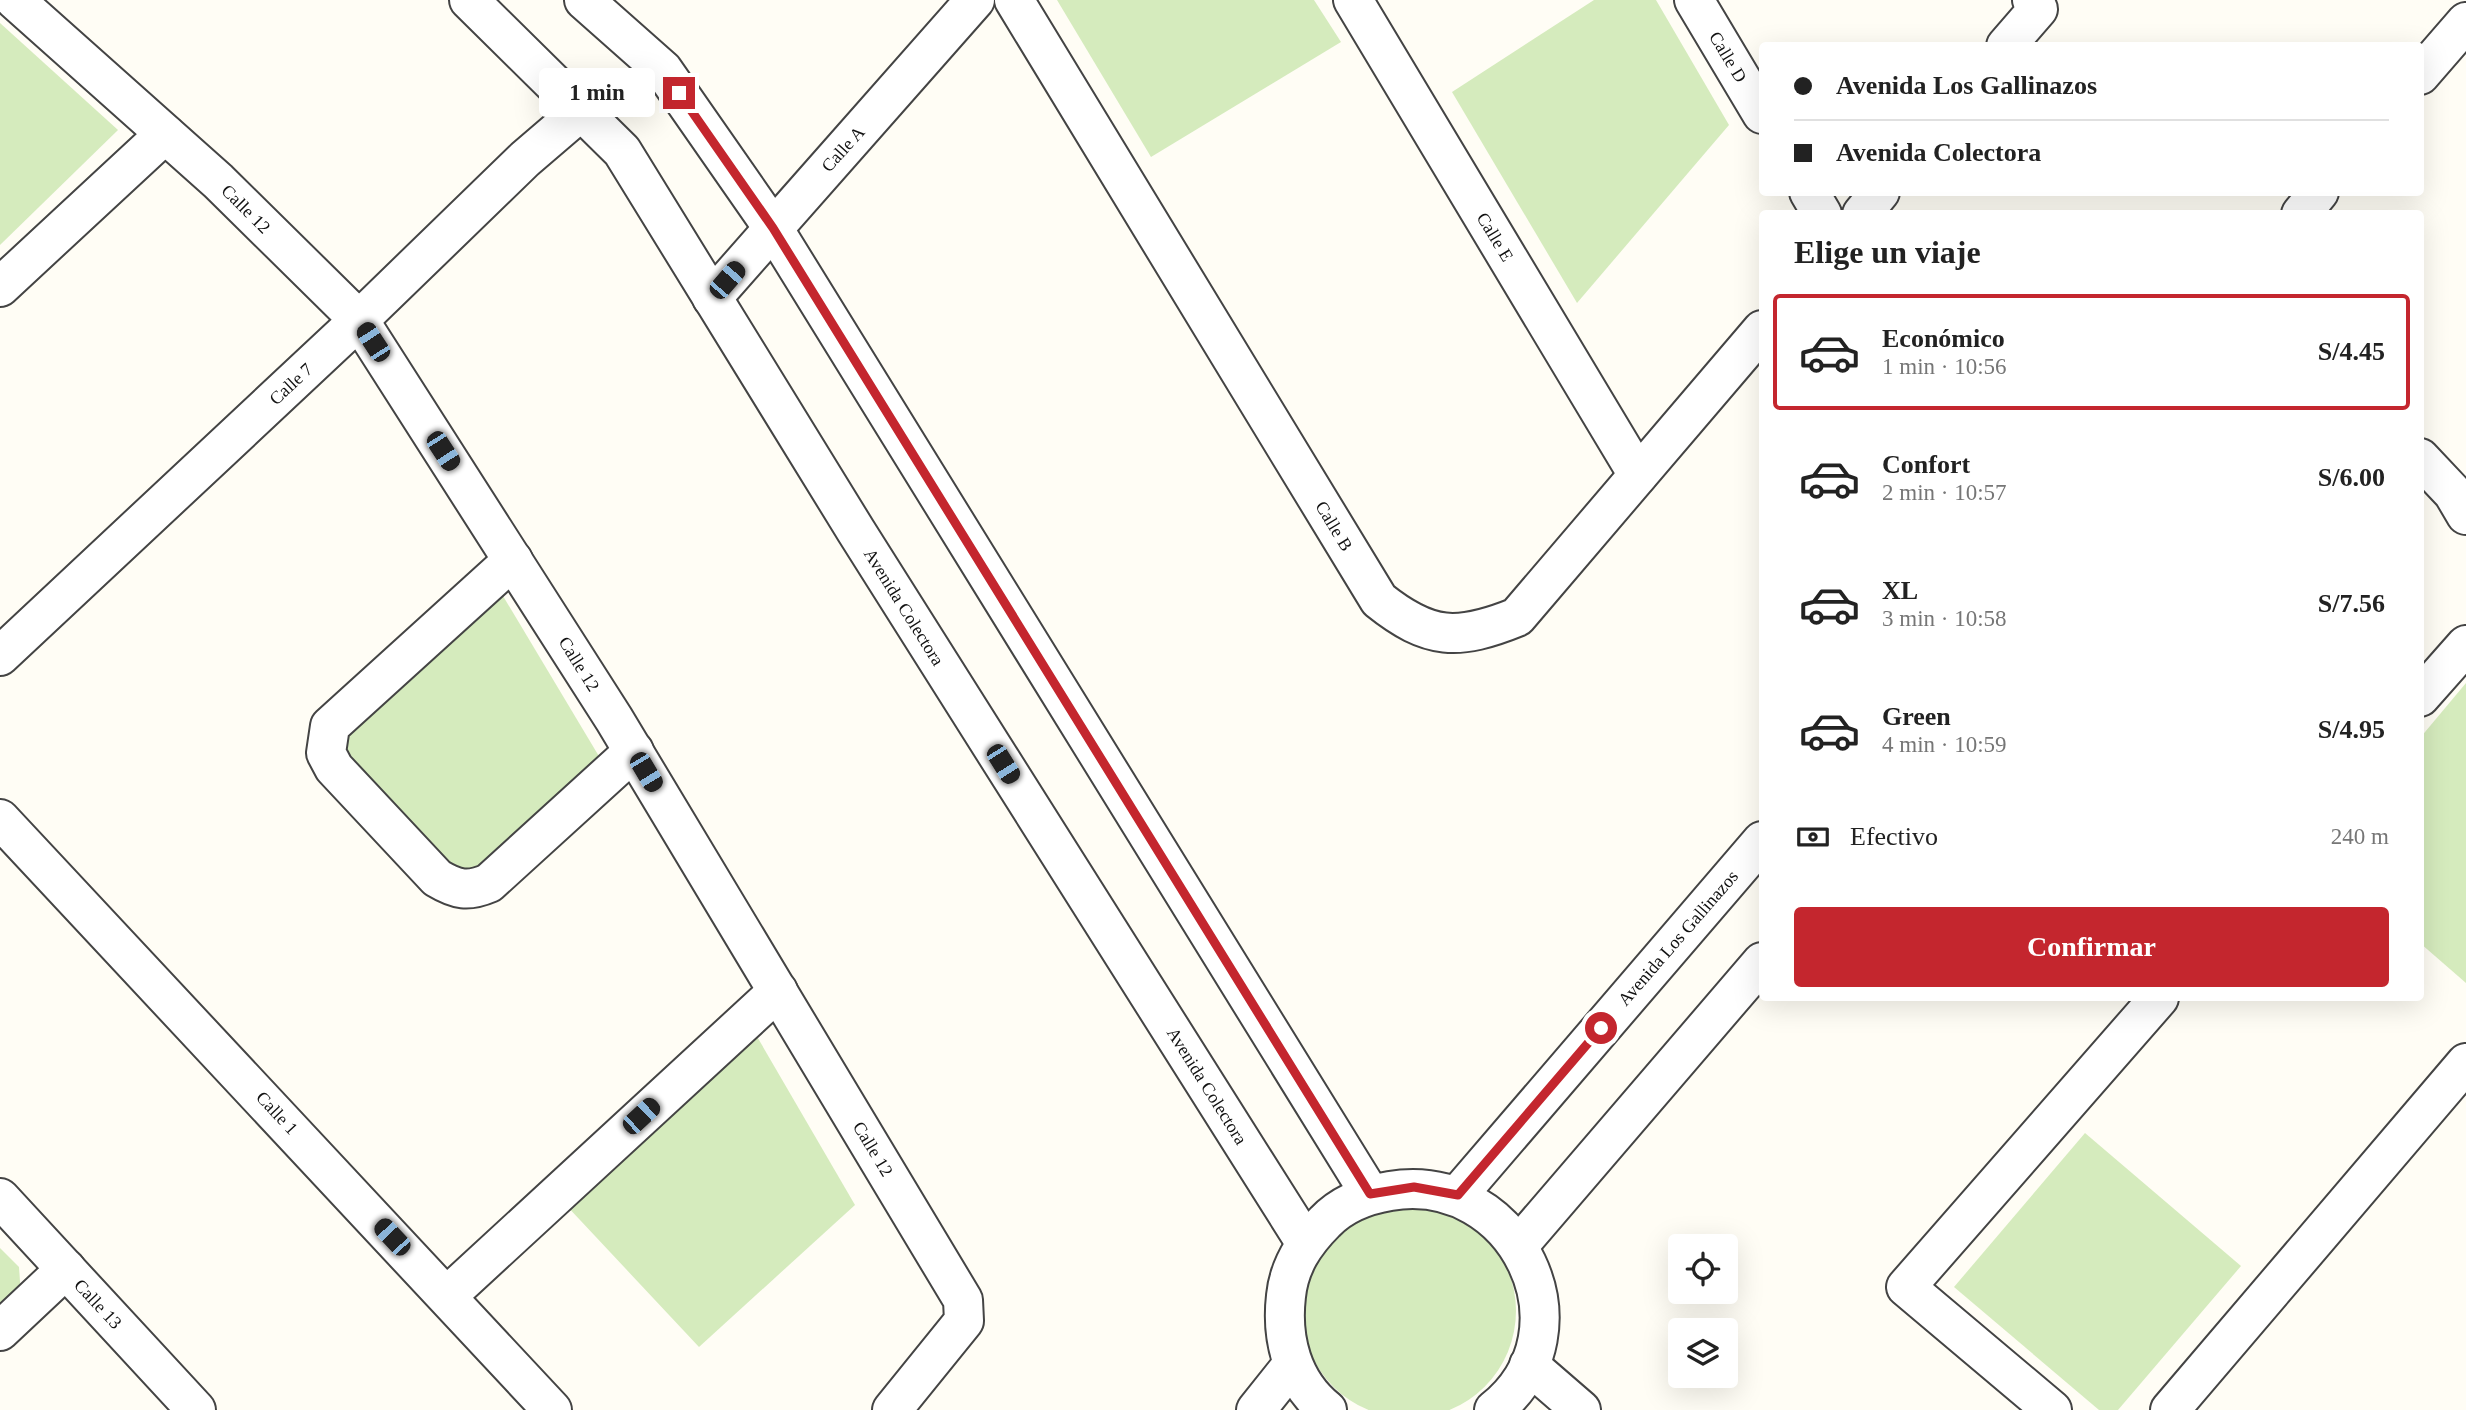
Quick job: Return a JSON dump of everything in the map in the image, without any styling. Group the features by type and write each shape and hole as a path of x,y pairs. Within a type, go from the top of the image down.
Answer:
{"street":[{"name":"Calle 12","path":"15,0 218,181 359,320 634,751 963,1300 964,1321 892,1410"},
{"name":"Avenida Colectora","path":"469,0 622,151 1305,1242"},
{"path":"584,0 663,70 773,228 1370,1194"},
{"name":"Calle A","path":"712,298 975,0"},
{"name":"Calle B","path":"1014,0 1378,600 1407,622 1445,633 1482,631 1517,617 1759,334"},
{"name":"Calle E","path":"1353,0 1638,475"},
{"name":"Calle D","path":"1694,0 1759,109"},
{"path":"2009,42 2038,9 2032,0"},
{"path":"2424,70 2466,22"},
{"name":"Calle 7","path":"0,656 359,320 525,159 582,111"},
{"path":"0,287 165,134"},
{"path":"1865,210 1877,196"},
{"path":"2304,210 2316,196"},
{"path":"2424,462 2453,493 2466,515"},
{"path":"513,560 330,726 326,753 334,768 437,878 456,890 474,889 489,883 634,751"},
{"path":"2424,692 2466,645"},
{"name":"Calle 1","path":"0,820 552,1410"},
{"name":"Avenida Los Gallinazos","path":"1458,1195 1759,844"},
{"path":"1518,1245 1759,964"},
{"path":"447,1296 778,990"},
{"path":"2052,1410 1906,1287 2156,1001"},
{"path":"2170,1410 2466,1063"},
{"path":"1327,1410 1315,1401 1292,1365 1283,1323 1287,1281 1305,1242 1335,1212 1370,1194 1414,1187 1458,1195 1492,1215 1518,1245 1535,1281 1539,1324 1529,1365 1506,1401 1494,1410"},
{"name":"Calle 13","path":"0,1198 196,1410"},
{"path":"0,1331 66,1269"},
{"path":"1256,1410 1292,1365"},
{"path":"1529,1365 1581,1410"}],"green space":[{"path":"1057,0 1314,0 1341,42 1151,157"},
{"path":"1594,0 1656,0 1729,125 1577,303 1452,92"},
{"path":"0,23 118,130 0,245"},
{"path":"503,596 600,758 464,882 336,747"},
{"path":"2466,683 2466,983 2424,946 2424,733"},
{"path":"752,1028 855,1205 699,1347 565,1204"},
{"path":"2085,1133 2241,1266 2118,1410 2099,1410 1954,1287"},
{"path":"1388,1206 1430,1206 1450,1212 1468,1222 1485,1235 1498,1252 1508,1270 1514,1290 1514,1332 1508,1352 1498,1370 1485,1387 1447,1411 1368,1410 1333,1387 1310,1352 1304,1332 1304,1290 1310,1270 1320,1252 1333,1235 1350,1222 1368,1212"},
{"path":"0,1248 19,1267 21,1296 0,1315"}],"route":[{"path":"679,93 773,228 1370,1194 1414,1187 1458,1195 1601,1028"}]}
